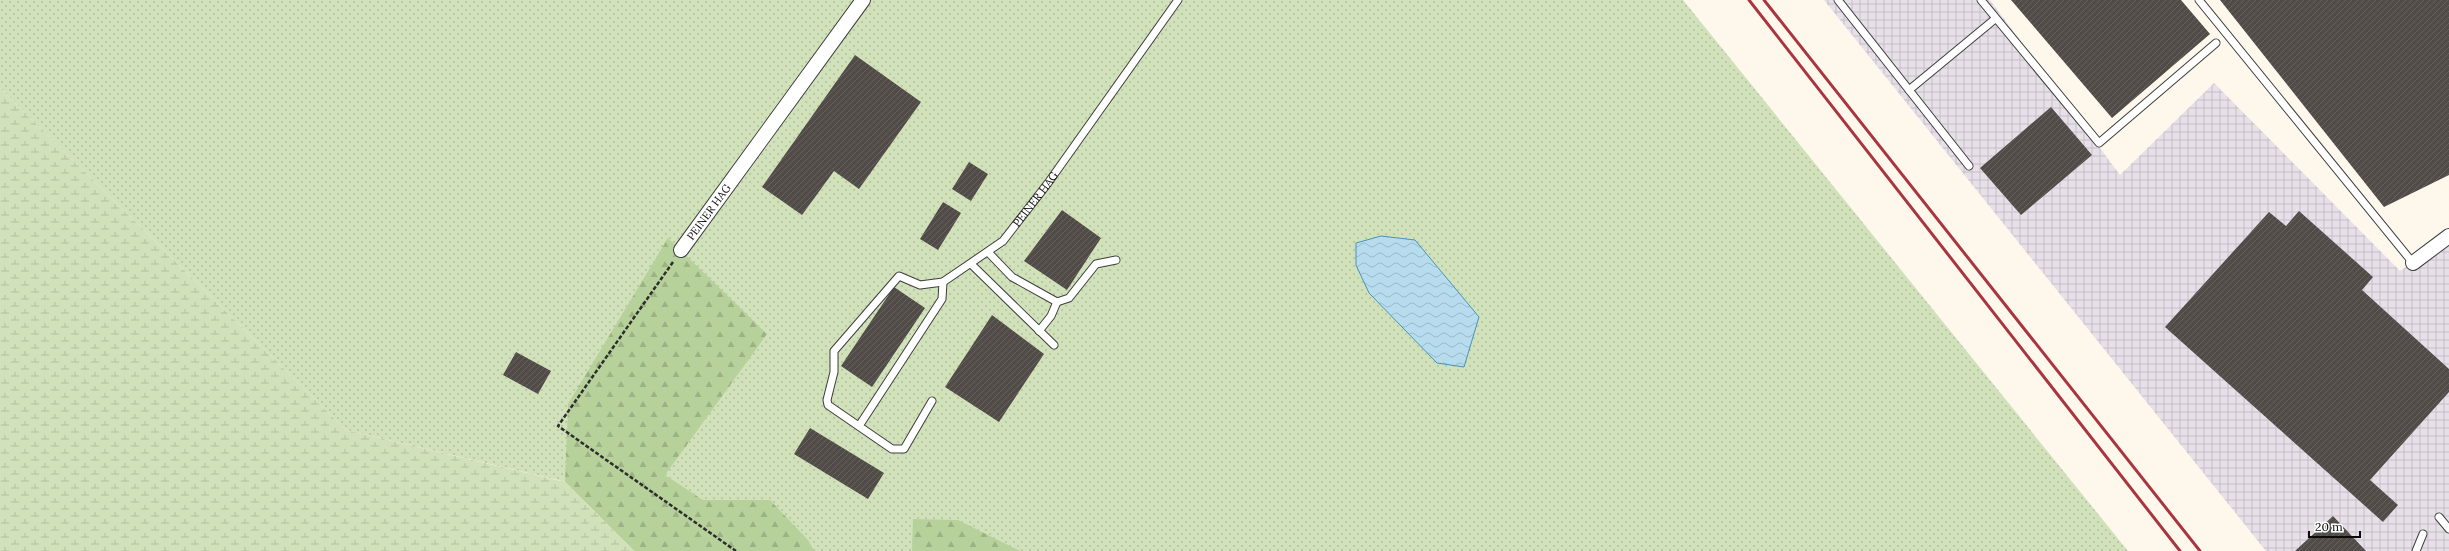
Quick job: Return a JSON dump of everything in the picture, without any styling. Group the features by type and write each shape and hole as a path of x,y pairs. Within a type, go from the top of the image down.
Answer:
{"street":[{"name":"PEINER HAG","path":"682,250 863,0"},
{"path":"2413,263 2449,236"}],"lane":[{"name":"PEINER HAG","path":"858,426 828,405 827,400 834,372 834,351 899,276 920,285 943,282 1003,242 1048,183 1178,0"},
{"path":"1838,0 1969,166"},
{"path":"1981,0 1995,19 2099,143 2216,43"},
{"path":"2199,0 2413,263"},
{"path":"1909,90 1995,19"},
{"path":"988,252 1012,277 1058,302"},
{"path":"1039,331 1051,316 1058,302 1069,298 1096,264 1116,260"},
{"path":"971,264 1054,345"},
{"path":"932,401 904,449 892,450 858,426 942,299 943,282"},
{"path":"2439,518 2449,529"},
{"path":"2416,551 2423,534"}],"path":[{"name":"PEINER HAG","path":"682,250 558,426 736,551"}],"shaded area":[{"path":"1824,0 1990,0 2120,175 2214,83 2400,271 2449,238 2449,551 2266,551"}],"green space":[{"path":"0,0 1683,0 2128,551 695,551 579,485 346,430 0,88"},
{"path":"0,88 346,430 565,482 634,551 0,551"},
{"path":"668,238 767,334 665,475 703,500 770,500 808,540 814,551 634,551 565,482 568,404"},
{"path":"913,519 958,520 1020,551 912,551"}],"water":[{"path":"1381,236 1415,240 1479,317 1464,367 1437,363 1369,293 1356,265 1356,243"}],"building":[{"path":"2011,0 2181,0 2210,34 2112,118"},
{"path":"2220,0 2449,0 2449,175 2384,207"},
{"path":"855,55 921,102 859,189 834,171 802,215 762,187"},
{"path":"2051,107 2092,155 2021,215 1980,168"},
{"path":"969,162 988,174 971,201 952,189"},
{"path":"943,202 961,213 938,250 920,239"},
{"path":"1062,210 1101,238 1067,290 1024,261"},
{"path":"2299,211 2373,277 2362,290 2449,369 2449,392 2370,480 2398,505 2383,522 2165,327 2269,212 2286,226"},
{"path":"894,287 925,308 872,387 841,366"},
{"path":"992,315 1044,354 999,422 945,387"},
{"path":"516,352 551,371 538,394 503,375"},
{"path":"810,428 884,473 868,499 794,454"},
{"path":"2333,516 2366,551 2295,551"}],"railway":[{"path":"1749,0 2180,551"},
{"path":"1764,0 2200,551"}]}
